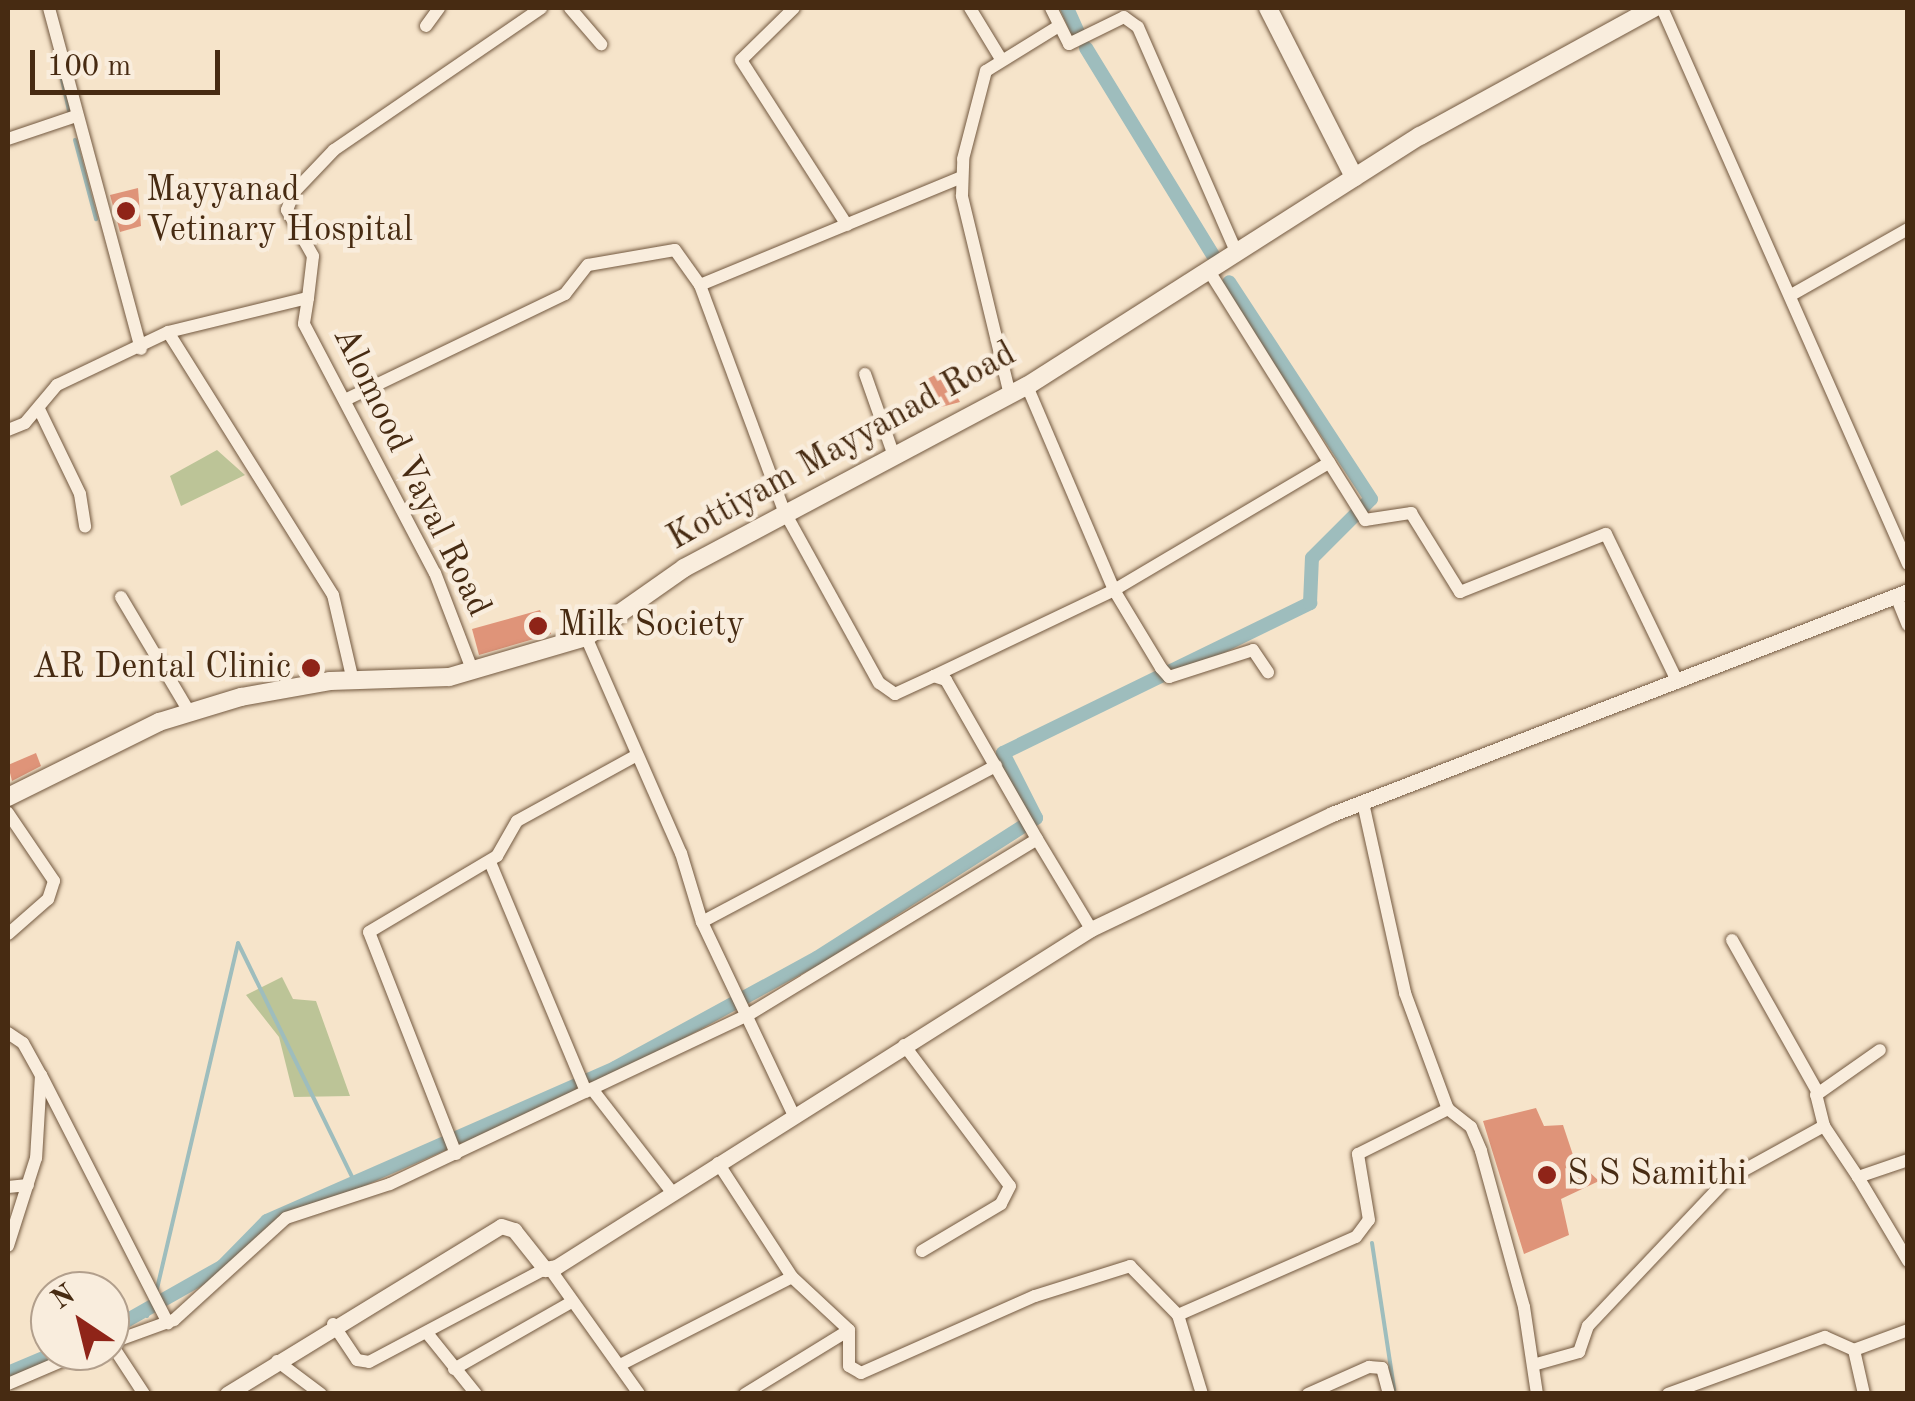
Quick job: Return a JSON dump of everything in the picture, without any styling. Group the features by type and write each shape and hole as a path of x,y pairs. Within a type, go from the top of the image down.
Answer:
{"main road":[{"path":"1268,8 1354,177"},
{"name":"Kottiyam Mayyanad Road","path":"8,797 190,712 276,689 473,672 586,637 784,511 1018,390 1354,177 1654,8"}],"street":[{"path":"50,8 74,118 140,349"},
{"path":"426,26 439,8"},
{"name":"Alomood Vayal Road","path":"473,672 435,573 304,324 314,256 286,210 294,192 334,150 541,8"},
{"path":"570,8 600,44"},
{"path":"794,8 741,60 847,225"},
{"path":"970,8 1001,59"},
{"path":"1050,8 1069,44 1124,17 1138,27 1237,254"},
{"path":"1662,8 1793,294 1908,564"},
{"path":"1058,26 1001,59 981,83 962,177 1018,390 1114,590 1168,678 1253,650 1268,672"},
{"path":"8,139 74,118"},
{"path":"700,285 962,177"},
{"path":"1793,294 1908,228"},
{"path":"345,400 565,294 588,266 675,250 700,285 784,511 883,690 895,694 1114,590 1329,463"},
{"path":"1208,271 1370,524 1411,513 1460,592 1606,534 1678,683"},
{"path":"8,430 39,410 57,385 140,349 168,332 308,298"},
{"path":"168,332 332,595 354,680"},
{"path":"865,374 894,456"},
{"path":"39,410 80,494 85,528"},
{"path":"333,1324 364,1363 428,1333 548,1269 1091,929 1364,803 1902,594 1908,625"},
{"path":"121,598 190,712"},
{"path":"586,637 638,754 702,922 793,1114"},
{"path":"934,676 946,680 1091,929"},
{"path":"456,1154 368,940 376,925 490,862 508,827 638,754"},
{"path":"702,922 996,766"},
{"path":"1364,803 1399,975 1448,1109 1471,1127 1481,1151 1537,1394"},
{"path":"8,813 54,880 48,898 8,934"},
{"path":"130,1335 168,1323 286,1218 456,1154 748,1015 1037,839"},
{"path":"490,862 589,1090 672,1192"},
{"path":"1732,940 1817,1091 1824,1126 1908,1262"},
{"path":"8,1034 23,1043 168,1323"},
{"path":"904,1045 1010,1186 1001,1204 922,1252"},
{"path":"1817,1091 1880,1050"},
{"path":"8,1246 28,1185 41,1076"},
{"path":"1178,1315 1362,1233 1369,1220 1358,1154 1448,1109"},
{"path":"1533,1365 1579,1352 1594,1320 1726,1180 1824,1126"},
{"path":"1858,1177 1908,1160"},
{"path":"718,1163 792,1277 850,1330 849,1366 868,1372 1035,1296 1130,1266 1178,1315 1202,1394"},
{"path":"8,1187 28,1185"},
{"path":"227,1394 333,1324 501,1226 514,1230 548,1269 568,1304 620,1365 639,1394"},
{"path":"620,1365 792,1277"},
{"path":"454,1370 568,1304"},
{"path":"746,1394 850,1330"},
{"path":"1668,1394 1825,1337 1854,1350 1908,1330"},
{"path":"428,1333 476,1394"},
{"path":"1854,1350 1864,1394"},
{"path":"277,1361 320,1394"},
{"path":"1308,1394 1369,1366 1382,1368 1389,1394"},
{"path":"8,1384 38,1371"},
{"path":"129,1371 144,1394"}],"green space":[{"path":"217,450 245,475 181,506 170,476"},
{"path":"282,977 293,999 316,1001 350,1096 294,1097 279,1037 246,995"}],"building":[{"name":"Mayyanad Vetinary Hospital","path":"138,188 141,226 120,232 110,195"},
{"path":"943,371 960,402 934,409 921,382"},
{"path":"540,610 551,634 479,655 472,629"},
{"path":"36,753 41,766 12,781 8,765"},
{"name":"S S Samithi","path":"1536,1108 1544,1126 1563,1125 1574,1158 1599,1181 1561,1199 1569,1235 1524,1254 1483,1121"}],"waterway":[{"path":"1067,8 1078,33"},
{"path":"1086,48 1213,255"},
{"path":"61,75 70,115"},
{"path":"75,140 96,219"},
{"path":"130,1319 223,1266 267,1221 615,1068 817,958 1036,818 1003,753 1310,603 1312,558 1371,499 1229,282"},
{"path":"156,1293 238,943 354,1181"},
{"path":"1372,1243 1394,1389"},
{"path":"147,1316 152,1302"},
{"path":"8,1373 30,1364"}],"place":[{"name":"Mayyanad Vetinary Hospital","path":"126,211"},
{"name":"Milk Society","path":"538,626"},
{"name":"AR Dental Clinic","path":"311,668"},
{"name":"S S Samithi","path":"1547,1175"}]}
